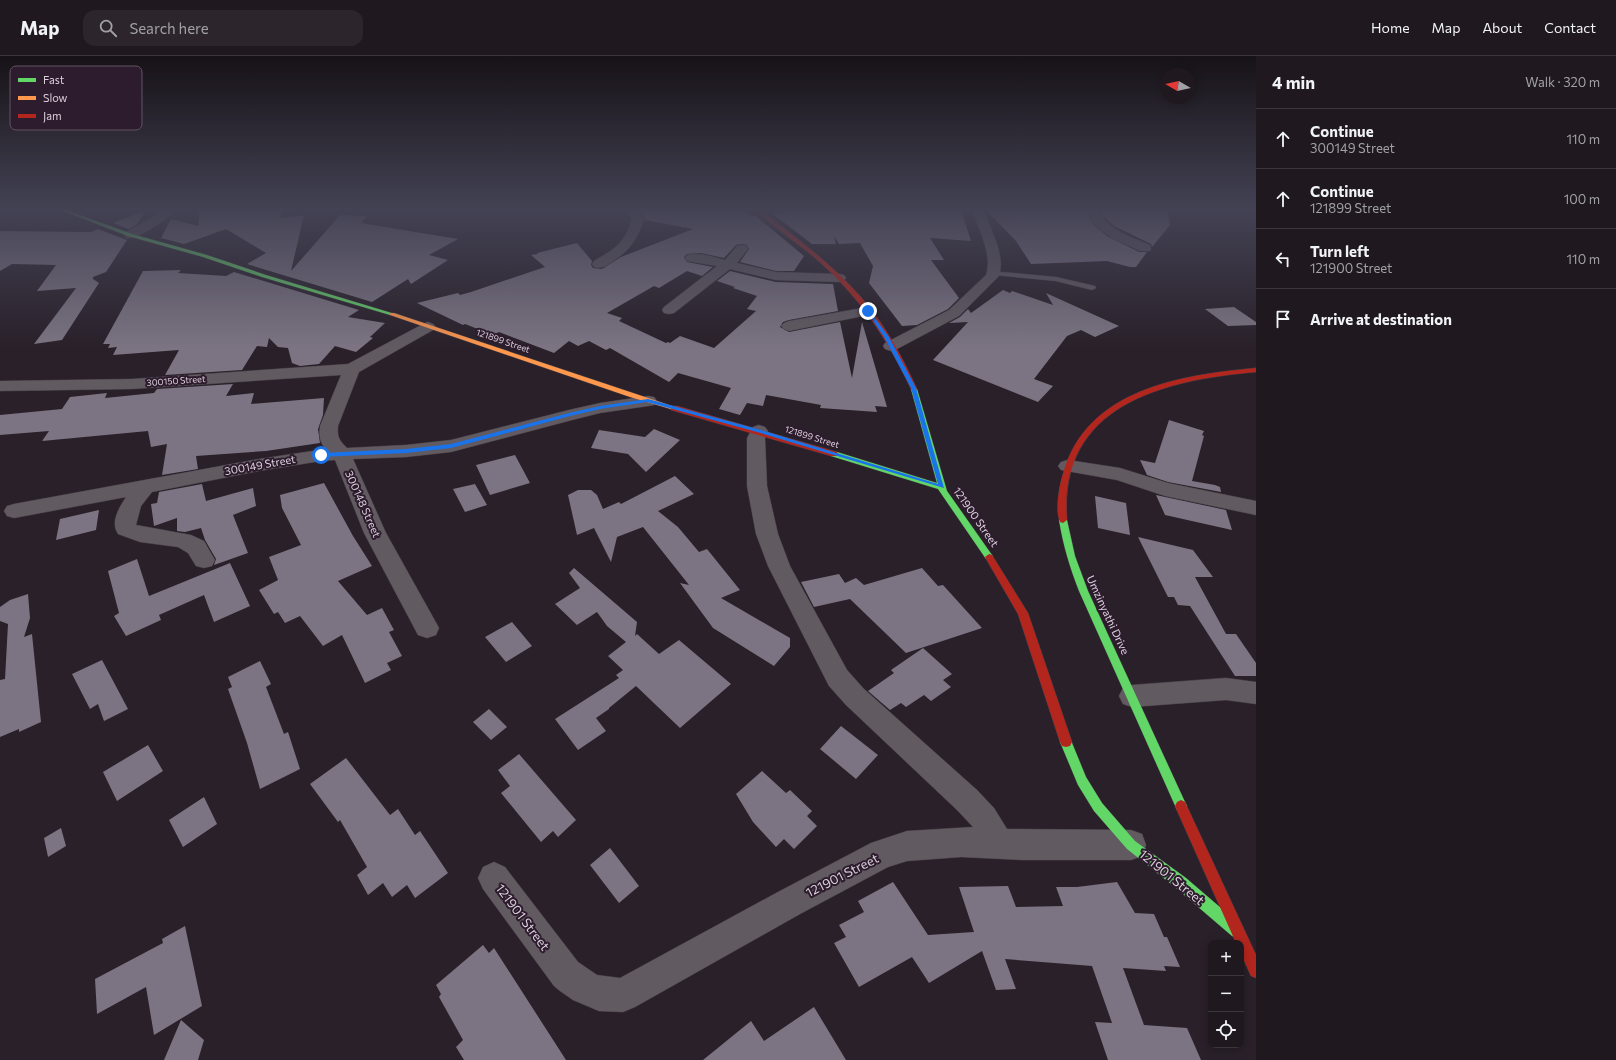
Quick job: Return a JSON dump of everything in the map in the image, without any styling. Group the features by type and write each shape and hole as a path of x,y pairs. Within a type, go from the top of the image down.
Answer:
{"street":[{"name":"121899 Street","path":"204,256 264,276 366,306 648,401 759,431 942,487"},
{"path":"599,264 611,256"},
{"path":"669,310 728,264 736,256"},
{"name":"121900 Street","path":"813,256 855,294 891,346 914,388 942,487 947,499 995,565 1011,590 1023,613 1070,755 1082,781 1098,807 1131,845"},
{"path":"891,346 954,313 994,273 993,256"},
{"path":"692,258 728,264 776,276 839,278"},
{"path":"789,326 868,311"},
{"path":"352,369 428,327"},
{"name":"300150 Street","path":"0,386 132,384 352,369"},
{"name":"300148 Street","path":"352,369 329,426 328,435 330,442 341,454 375,533 427,628"},
{"name":"Umzinyathi Drive","path":"1256,370 1183,379 1139,393 1116,406 1095,422 1072,454 1063,482 1062,495 1068,548 1085,597 1132,696 1256,971"},
{"name":"300149 Street","path":"14,511 321,455 406,451 451,446 569,414 648,401"},
{"path":"759,431 756,438 757,486 767,534 779,566 838,678 855,697 967,800 984,818 998,843"},
{"path":"1068,466 1120,474 1165,489 1256,508"},
{"path":"145,487 130,506 126,516 125,529 140,534 183,540 196,548 204,560"},
{"path":"1132,696 1226,689 1256,693"},
{"name":"121901 Street","path":"494,878 566,974 579,985 598,994 610,996 623,995 639,987 789,903 882,854 908,846 961,842 1131,845 1181,883 1237,931"}],"lane":[{"path":"994,273 1056,279 1092,288"}],"building":[{"path":"0,256 117,256 106,272 93,277 93,279 99,283 62,340 34,344 76,288 37,291 56,265 12,264 0,271"},
{"path":"261,256 295,256 291,271 304,256 432,256 448,260 411,284 408,279 372,302 247,264"},
{"path":"532,256 588,256 592,261 591,265 593,268 602,269 621,257 685,256 684,257 687,262 713,267 702,276 687,271 659,288 654,286 607,313 622,318 619,321 666,343 670,343 680,336 714,348 756,311 747,309 757,296 717,281 730,271 776,282 833,284 838,311 789,320 783,322 780,327 789,332 840,322 852,378 862,322 887,407 875,406 877,412 820,408 821,405 766,395 763,406 747,403 740,415 719,409 731,388 678,373 669,382 610,348 606,350 589,341 578,346 569,341 554,353 499,332 493,335 465,324 463,325 417,303 458,293 460,295 471,292 545,267"},
{"path":"714,256 726,256 724,258"},
{"path":"744,256 804,256 794,271 776,271 740,262"},
{"path":"867,256 941,256 944,260 931,260 959,298 948,309 917,325 902,326 869,283 873,266"},
{"path":"1026,256 1144,256 1136,267 1130,267 1107,261 1031,264"},
{"path":"181,270 178,273 226,276 234,272 359,310 348,317 385,323 370,337 373,338 356,352 335,346 319,364 300,366 292,363 288,348 278,347 269,338 267,347 257,346 242,370 165,375 179,350 113,355 117,347 108,348 110,344 103,344 143,271"},
{"path":"1003,290 1010,293 1012,291 1053,305 1046,293 1119,326 1095,337 1081,330 1067,336 1034,379 1053,386 1038,402 933,360 968,322 949,323 960,317 968,309 971,313"},
{"path":"1234,307 1256,322 1256,325 1228,326 1205,309"},
{"path":"233,384 226,396 254,393 251,404 324,398 323,415 318,429 320,443 266,451 196,456 198,469 162,475 167,444 151,447 148,431 42,441 49,431 0,435 0,415 62,409 70,397 107,393 105,398 154,393 157,389"},
{"path":"1169,420 1204,431 1192,481 1215,485 1220,487 1221,492 1168,482 1147,475 1140,460 1155,463"},
{"path":"654,429 680,440 646,472 628,454 591,448 599,430 645,437"},
{"path":"515,455 530,483 490,495 476,465"},
{"path":"675,476 694,494 658,511 678,527 699,552 707,549 740,590 721,598 790,638 790,647 774,666 713,628 680,583 689,585 643,527 617,537 611,562 594,528 577,535 568,495 578,490 591,490 597,495 603,509 619,502 621,504"},
{"path":"324,483 353,536 372,566 338,581 367,615 382,608 394,630 389,632 402,656 387,663 391,670 365,683 342,635 323,646 300,616 285,623 278,612 274,614 259,590 278,580 269,557 301,545 282,508 280,495"},
{"path":"202,484 206,501 253,488 256,506 233,515 248,553 214,565 216,559 205,540 201,528 185,532 177,531 177,518 154,526 151,504 157,503 159,492"},
{"path":"475,484 487,505 465,512 453,489"},
{"path":"1156,495 1226,510 1232,530 1165,515"},
{"path":"1095,496 1126,503 1130,535 1098,528"},
{"path":"99,510 96,530 56,540 60,519"},
{"path":"1138,537 1193,550 1213,577 1195,577 1226,634 1236,634 1256,663 1256,676 1235,676 1190,606 1178,605 1174,597 1168,597"},
{"path":"137,559 149,596 230,563 250,606 214,622 204,595 159,615 161,620 126,636 114,616 119,613 108,571"},
{"path":"574,568 637,622 635,636 637,634 659,654 679,640 731,684 680,728 636,686 596,718 606,731 578,750 555,719 619,678 616,675 623,670 608,656 626,642 607,626 597,612 577,625 555,604 580,588 569,573"},
{"path":"922,568 938,586 943,585 982,628 906,653 850,599 814,607 801,582 839,574 845,583 856,578 864,585"},
{"path":"28,594 30,618 24,637 32,634 41,722 19,732 19,729 0,737 0,680 5,679 8,624 0,621 0,607 10,600"},
{"path":"512,622 532,646 506,662 485,637"},
{"path":"923,648 952,674 943,680 951,687 931,701 924,695 906,707 901,703 890,710 868,691 894,673 891,670"},
{"path":"102,660 128,709 104,721 98,704 90,709 72,674"},
{"path":"260,661 271,684 266,687 284,734 288,732 300,769 260,789 247,743 228,689 232,687 228,677"},
{"path":"489,709 507,727 491,740 473,722"},
{"path":"841,726 878,755 856,779 820,749"},
{"path":"148,745 163,771 117,801 103,772"},
{"path":"519,754 576,820 558,837 553,831 541,842 501,793 510,786 498,770"},
{"path":"346,758 390,815 398,809 415,835 420,831 448,873 415,898 407,885 392,897 383,883 368,895 357,875 367,867 340,820 338,822 310,784"},
{"path":"762,771 786,793 790,790 812,811 807,816 817,826 794,849 784,839 776,847 753,822 736,794"},
{"path":"204,797 217,824 183,847 169,820"},
{"path":"61,828 66,846 48,857 44,838"},
{"path":"610,848 639,886 619,903 590,865"},
{"path":"893,882 928,935 974,932 959,887 1008,886 1016,907 1063,906 1056,887 1077,887 1117,882 1135,913 1154,914 1164,937 1167,937 1180,967 1164,966 1166,971 1123,968 1144,1025 1187,1028 1201,1060 1108,1060 1095,1022 1112,1023 1092,966 1005,959 1016,989 996,990 982,951 929,983 912,957 859,987 834,943 846,937 839,925 864,912 858,901"},
{"path":"185,926 202,1006 154,1035 146,987 97,1014 95,979 163,943 162,939"},
{"path":"483,945 489,953 494,948 566,1060 464,1060 456,1047 463,1040 439,997 441,994 436,985"},
{"path":"814,1007 846,1060 703,1060 751,1021 764,1041"},
{"path":"181,1020 204,1040 198,1060 164,1060"}],"traffic: fast":[{"path":"204,256 264,276 392,314"},
{"path":"914,389 943,491 989,557"},
{"path":"834,454 942,487"},
{"path":"1063,520 1071,556 1083,591 1181,806"},
{"path":"1066,742 1082,781 1098,807 1131,845 1181,883 1237,931"}],"traffic: slow":[{"path":"392,314 632,396 674,408"}],"traffic: jam":[{"path":"815,256 850,288 869,310 886,336 914,389"},
{"path":"1063,520 1063,492 1069,466 1081,440 1099,420 1121,404 1146,391 1201,376 1256,370"},
{"path":"674,408 834,454"},
{"path":"989,557 1023,613 1066,742"},
{"path":"1181,806 1256,971"}],"route":[{"path":"321,455 406,451 451,446 538,424 569,414 648,401 759,431 942,487 914,388 886,337 868,311"}]}
